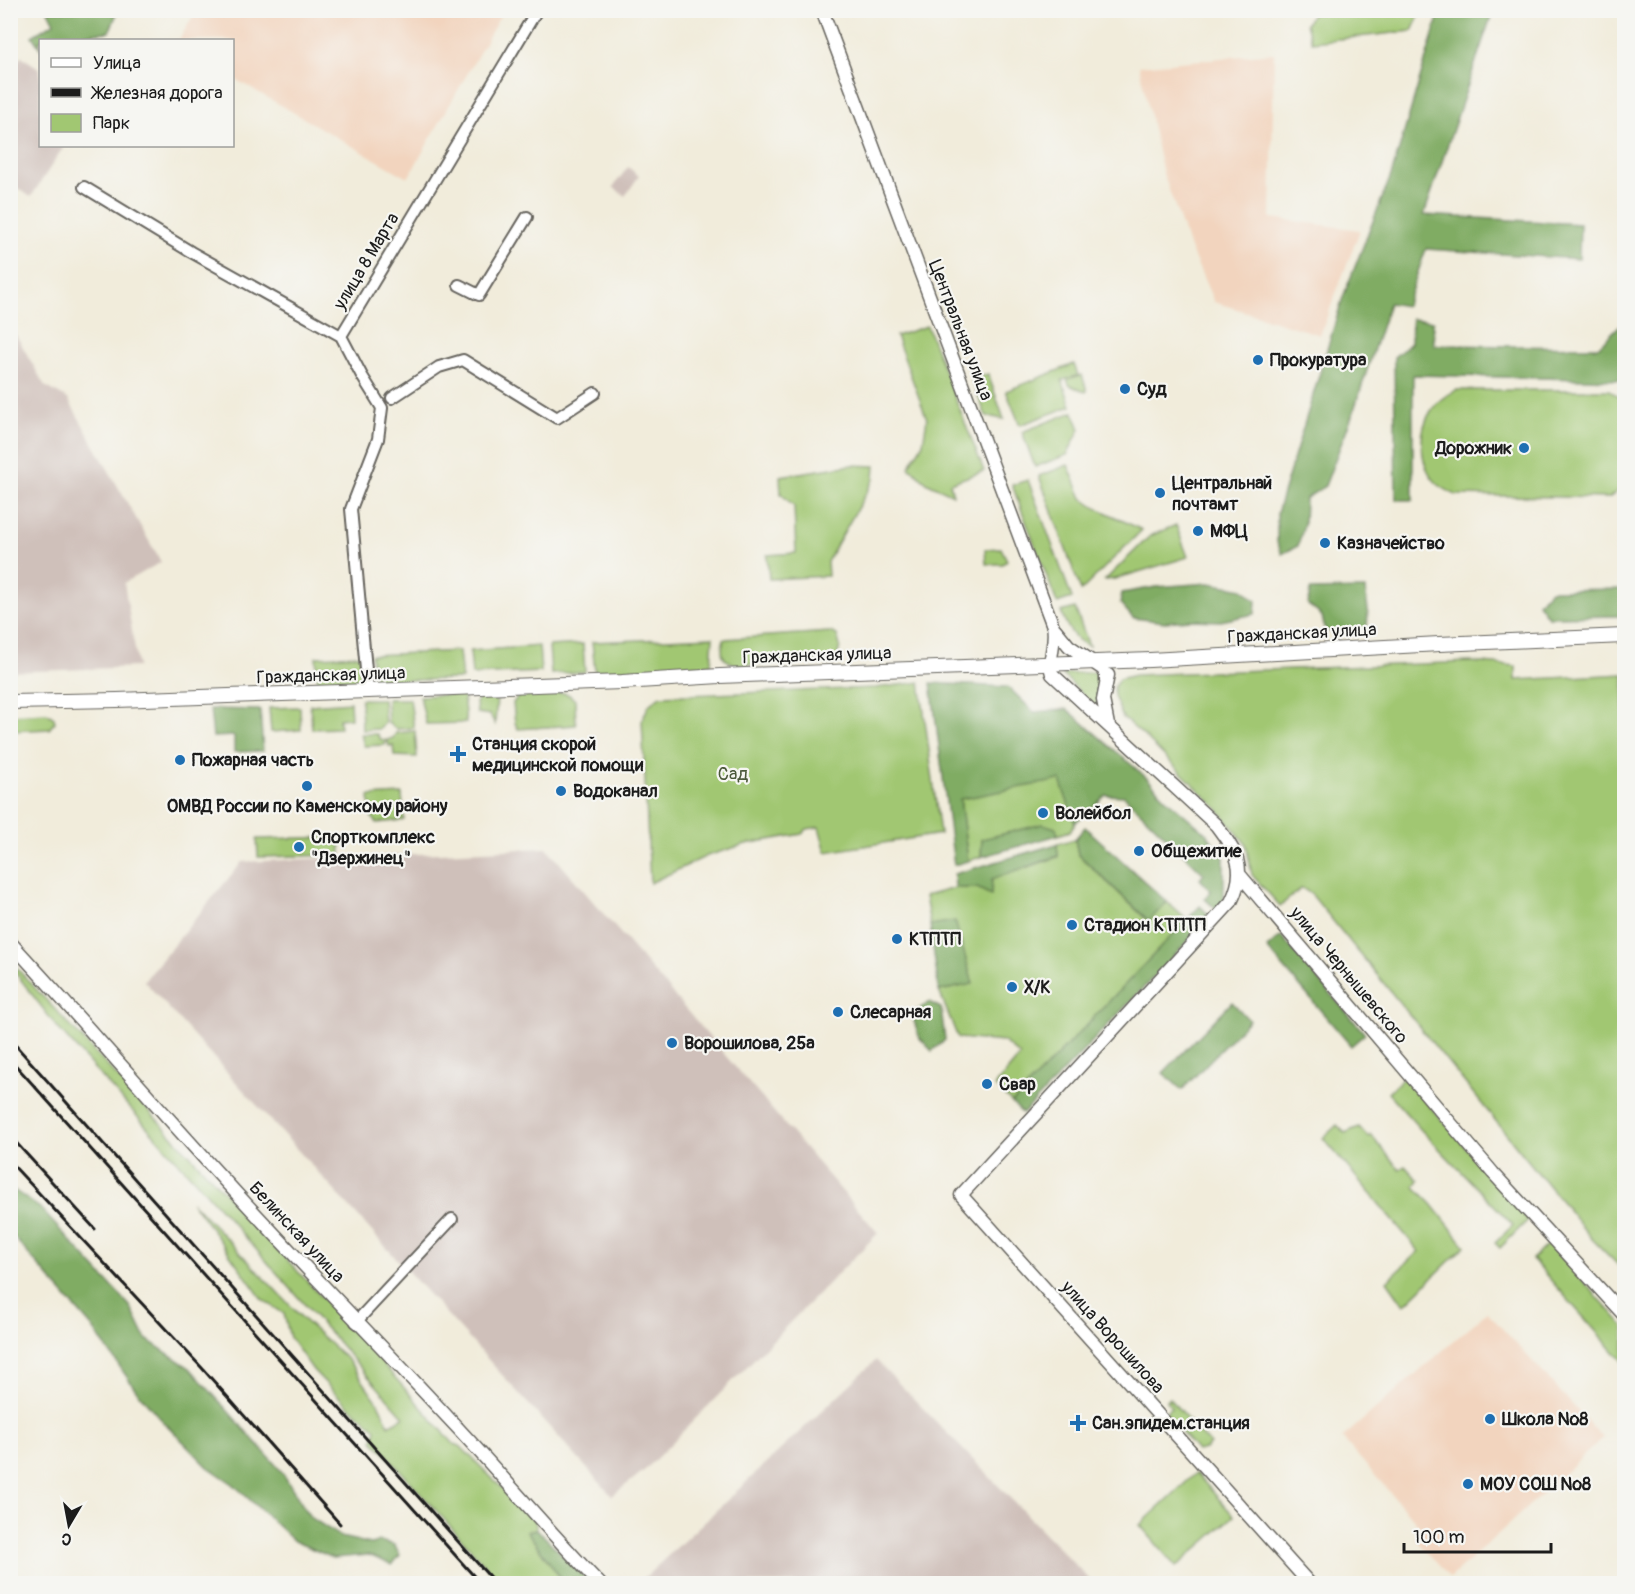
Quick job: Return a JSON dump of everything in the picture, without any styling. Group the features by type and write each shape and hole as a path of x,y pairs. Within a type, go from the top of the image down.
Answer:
{"main road":[{"name":"Гражданская улица","path":"10,702 368,691 1050,664 1072,657 1095,662 1114,662 1624,636"}],"street":[{"name":"улица 8 Марта","path":"84,187 191,252 341,336 537,10"},
{"name":"Центральная улица","path":"822,10 1053,626 1055,642 1050,664"},
{"path":"459,285 479,296 527,217"},
{"path":"341,336 382,408 378,439 351,508 368,691"},
{"path":"392,399 439,368 463,360 557,418 595,393"},
{"path":"1053,626 1072,657"},
{"path":"1095,662 1106,675 1103,700 1108,726"},
{"path":"1106,681 1114,662"},
{"path":"1036,664 1055,678"},
{"name":"улица Чернышевского","path":"1050,664 1055,678 1216,825 1239,860 1240,875 1493,1173 1624,1315"},
{"name":"улица Ворошилова","path":"1240,875 1238,888 1231,902 961,1195 1310,1584"},
{"name":"Белинская улица","path":"10,942 237,1194 600,1584"},
{"path":"356,1322 452,1219"}],"shaded area":[{"path":"196,10 503,11 408,178 234,79 234,39 180,39"},
{"path":"1274,53 1271,218 1360,230 1320,335 1214,302 1190,248 1163,173 1139,66"},
{"path":"21,56 39,68 39,147 63,147 31,197 11,184 11,73"},
{"path":"628,167 639,176 625,196 613,187"},
{"path":"12,328 45,386 68,399 161,562 124,583 138,667 11,672"},
{"path":"547,848 878,1233 645,1470 612,1496 144,981 242,862"},
{"name":"МОУ СОШ №8","path":"1487,1312 1603,1438 1450,1578 1415,1538 1423,1530 1342,1438"},
{"path":"876,1360 1093,1583 639,1583"}],"green space":[{"path":"1352,10 1418,11 1418,18 1412,31 1312,42 1306,24 1312,14"},
{"path":"48,11 112,11 116,16 109,32 72,39 39,39 39,46 32,36 54,23"},
{"path":"1440,11 1493,11 1424,215 1580,224 1579,259 1426,249 1406,306 1389,303 1353,413 1325,486 1305,499 1304,525 1298,546 1282,554 1277,542 1277,513 1343,297 1392,173"},
{"path":"1624,318 1624,380 1413,375 1413,500 1396,500 1394,357 1411,343 1412,319 1433,321 1434,345 1598,347 1622,323"},
{"path":"927,326 984,471 950,483 953,495 928,483 909,467 923,443 927,419 896,336"},
{"path":"1074,364 1078,375 1062,380 1071,406 1020,425 1006,391"},
{"path":"988,374 1004,419 986,416 972,380"},
{"path":"1082,375 1087,391 1069,385 1067,379"},
{"name":"Дорожник","path":"1456,390 1609,390 1624,400 1624,486 1609,498 1456,495 1447,490 1432,478 1427,469 1422,439 1433,407"},
{"path":"1073,412 1080,429 1067,455 1035,467 1022,432"},
{"path":"852,465 875,466 874,479 827,562 828,576 769,579 767,555 796,553 794,506 781,494 780,476"},
{"path":"1068,465 1082,498 1093,506 1142,530 1081,591 1039,476"},
{"path":"1028,480 1072,598 1057,603 1012,485"},
{"path":"1176,525 1188,557 1105,580 1150,536"},
{"path":"1001,548 1007,560 1003,564 986,564 985,549"},
{"path":"1209,583 1243,589 1256,601 1255,614 1221,621 1165,622 1133,618 1120,603 1122,593 1156,587"},
{"path":"1365,589 1368,610 1367,631 1325,631 1322,616 1308,605 1310,590"},
{"path":"1624,589 1624,616 1548,617 1538,603 1550,590"},
{"path":"1075,608 1089,646 1075,637 1061,612"},
{"path":"830,632 837,635 840,646 837,658 739,665 726,660 722,653 724,639"},
{"path":"713,637 711,665 595,672 592,642"},
{"path":"583,644 585,672 551,674 549,646"},
{"path":"539,646 541,672 472,675 470,651"},
{"path":"459,651 462,679 374,681 371,655"},
{"path":"360,655 362,682 318,684 316,657"},
{"path":"1471,662 1516,666 1516,680 1624,674 1624,1271 1591,1238 1312,895 1302,888 1280,906 1252,875 1246,844 1216,807 1123,718 1114,696 1114,687 1119,679 1135,675"},
{"path":"1101,672 1097,691 1099,711 1062,674"},
{"name":"Сад","path":"920,682 940,834 826,852 819,827 807,829 802,834 746,844 707,856 650,883 642,720 649,705 660,696 876,688"},
{"path":"931,683 1008,687 1034,712 1067,709 1147,778 1164,797 1207,834 1224,857 1224,900 1217,910 1205,899 1211,891 1200,879 1204,874 1124,796 1106,795 1075,823 1060,780 960,799 968,861 954,865"},
{"path":"565,693 575,700 576,725 518,729 515,723 513,703 519,695"},
{"path":"463,694 466,723 426,724 420,696"},
{"path":"483,696 497,697 495,724 490,715 477,713 476,702"},
{"path":"361,699 383,699 385,723 379,729 362,730"},
{"path":"387,699 410,699 414,728 396,729 388,723"},
{"path":"350,702 351,718 339,719 340,728 312,729 310,705"},
{"path":"300,707 301,730 271,732 269,708"},
{"path":"210,709 260,710 263,751 234,752 234,736 213,737"},
{"path":"47,713 54,718 55,722 49,729 11,731 11,715"},
{"path":"415,731 417,757 394,756 393,745 389,746 387,740 393,738 396,733"},
{"path":"361,734 377,734 380,739 385,740 385,745 364,746"},
{"path":"1061,779 1075,823 1070,831 1058,835 1055,828 982,839 981,857 968,861 960,799"},
{"path":"402,794 404,820 377,823 371,816 369,796"},
{"path":"1043,824 1056,828 1058,835 981,857 982,839"},
{"path":"1085,827 1167,902 1149,921 1078,854 1075,839"},
{"name":"Спорткомплекс \"Дзержинец\"","path":"340,837 341,855 258,857 257,839"},
{"path":"1075,839 1078,854 1148,921 1167,902 1187,920 1012,1103 995,1086 1020,1056 1004,1042 958,1038 939,991 972,984 955,922 930,925 925,896 955,888 977,888 992,879 1058,857 1057,844"},
{"path":"1057,844 1058,856 992,879 991,895 977,888 955,888 954,874"},
{"path":"1200,906 1211,917 1023,1114 1012,1103"},
{"path":"955,921 973,984 939,991 930,925"},
{"path":"1281,936 1365,1034 1351,1046 1267,948"},
{"path":"11,962 368,1347 454,1444 460,1446 535,1521 537,1529 527,1531 564,1583 501,1583 373,1440 376,1429 344,1402 313,1370 290,1338 284,1314 262,1299 192,1202 304,1320 348,1360 377,1401 389,1425 404,1417 57,1027 11,967"},
{"path":"929,1002 941,1008 945,1040 932,1051 919,1037 912,1014"},
{"path":"1232,1002 1249,1020 1182,1090 1163,1073"},
{"path":"1404,1077 1529,1219 1500,1248 1495,1243 1513,1225 1388,1093"},
{"path":"1337,1125 1345,1133 1359,1127 1368,1137 1371,1135 1400,1170 1405,1166 1419,1181 1414,1186 1432,1204 1465,1246 1404,1305 1387,1281 1419,1251 1323,1138"},
{"path":"11,1188 40,1208 130,1306 146,1339 190,1368 282,1472 310,1517 341,1537 371,1544 380,1541 394,1545 400,1555 392,1565 369,1555 333,1558 294,1541 233,1484 208,1467 136,1390 92,1327 11,1234"},
{"path":"1549,1243 1624,1326 1624,1363 1532,1259"},
{"path":"1169,1398 1210,1444 1205,1449 1197,1451 1165,1413 1171,1407 1166,1401"},
{"path":"1196,1473 1234,1516 1176,1567 1140,1525"},
{"path":"537,1529 590,1583 564,1583 527,1531"}],"railway":[{"path":"10,1039 496,1584"},
{"path":"10,1059 481,1584"},
{"path":"10,1136 95,1229"},
{"path":"10,1162 202,1368 340,1524"}],"place":[{"name":"Прокуратура","path":"1258,360"},
{"name":"Суд","path":"1125,389"},
{"name":"Дорожник","path":"1524,448"},
{"name":"Центральнай почтамт","path":"1160,493"},
{"name":"МФЦ","path":"1198,531"},
{"name":"Казначейство","path":"1325,543"},
{"name":"Станция скорой медицинской помощи","path":"458,754"},
{"name":"Пожарная часть","path":"180,760"},
{"name":"ОМВД России по Каменскому району","path":"307,786"},
{"name":"Водоканал","path":"561,791"},
{"name":"Волейбол","path":"1043,813"},
{"name":"Спорткомплекс \"Дзержинец\"","path":"299,847"},
{"name":"Общежитие","path":"1139,851"},
{"name":"Стадион КТПТП","path":"1072,925"},
{"name":"КТПТП","path":"897,939"},
{"name":"Х/К","path":"1012,987"},
{"name":"Слесарная","path":"838,1012"},
{"name":"Ворошилова, 25а","path":"672,1043"},
{"name":"Свар","path":"987,1084"},
{"name":"Школа №8","path":"1490,1419"},
{"name":"Сан.эпидем.станция","path":"1078,1423"},
{"name":"МОУ СОШ №8","path":"1468,1484"}]}
